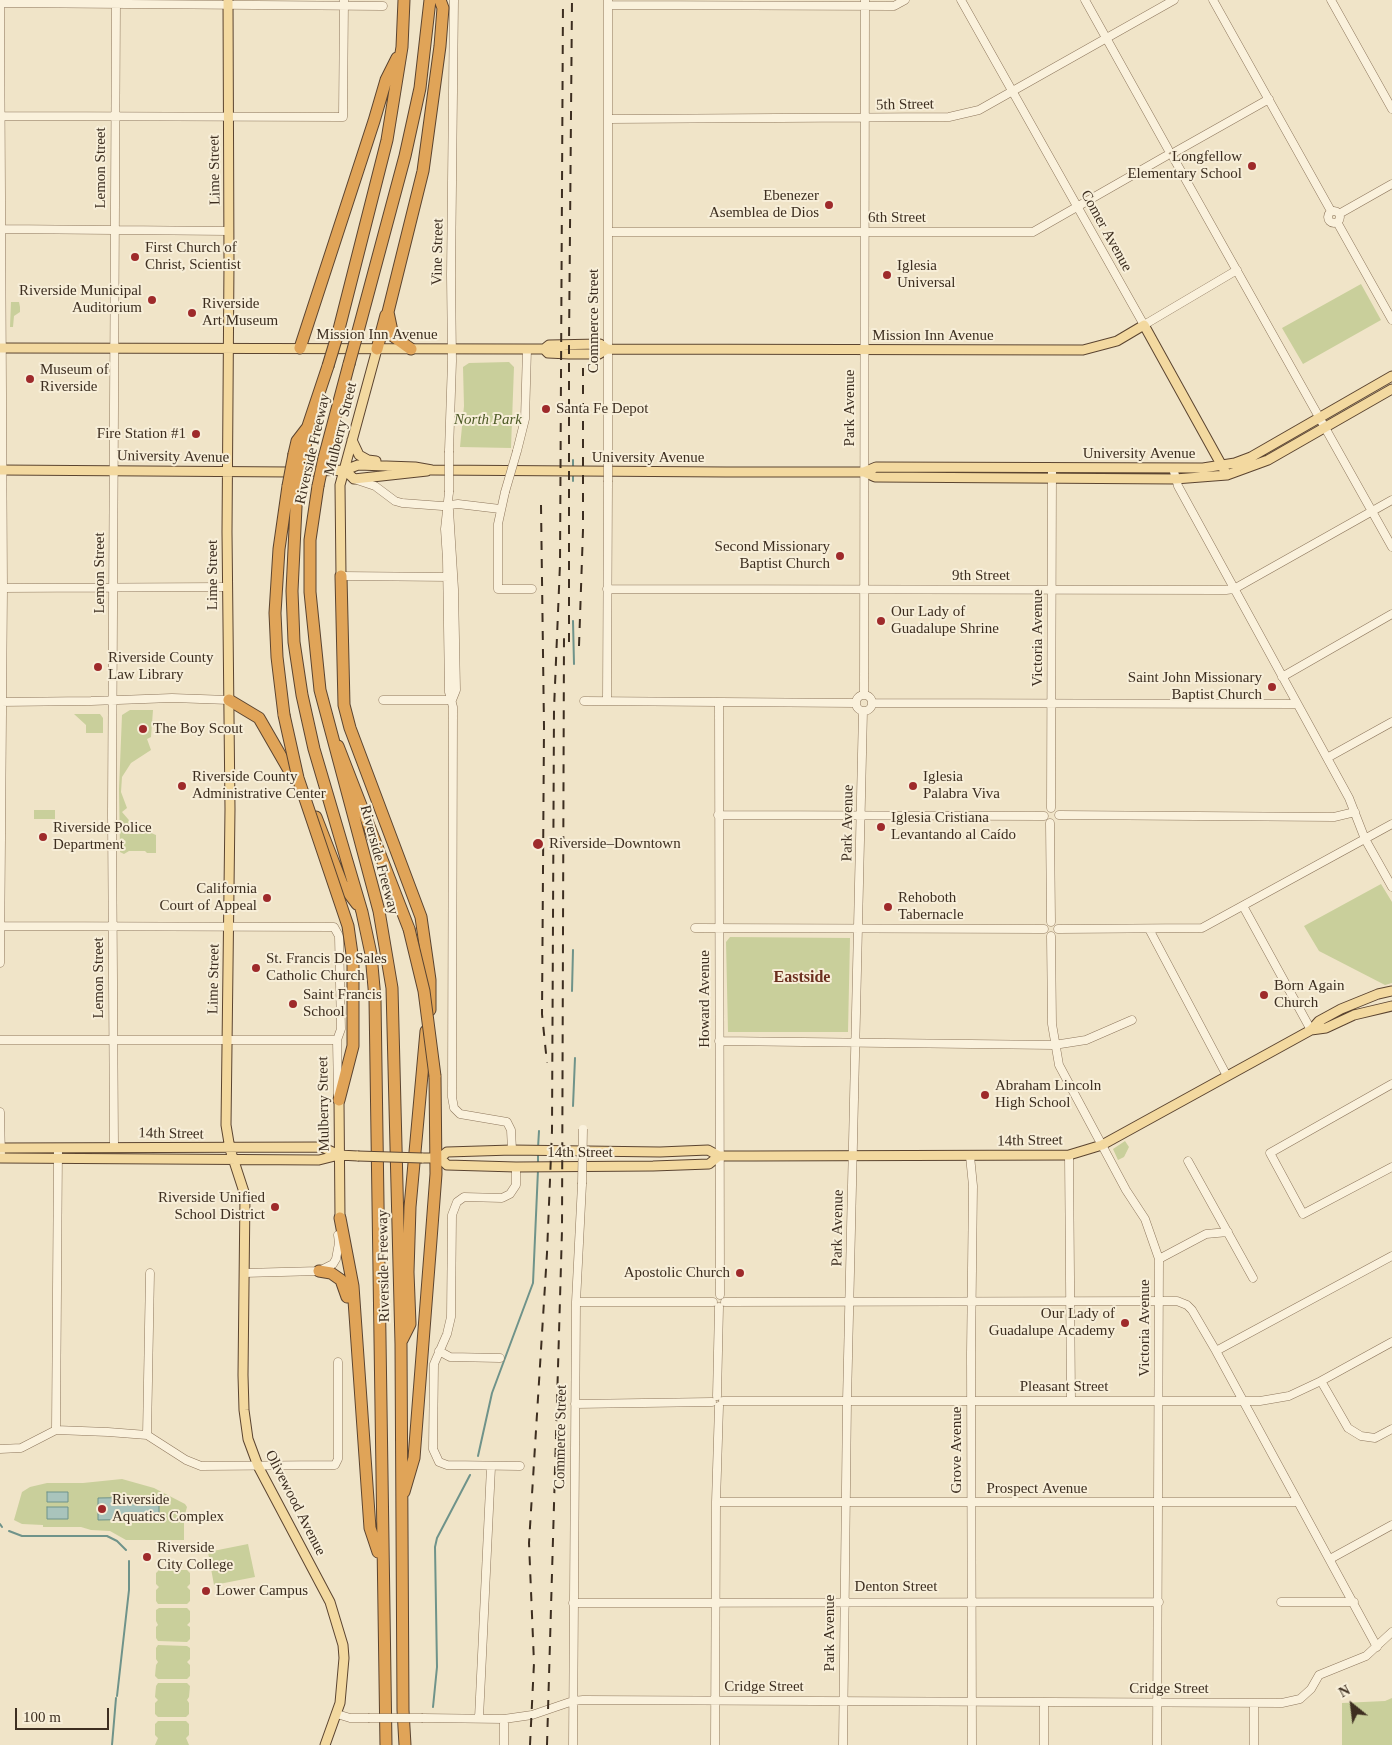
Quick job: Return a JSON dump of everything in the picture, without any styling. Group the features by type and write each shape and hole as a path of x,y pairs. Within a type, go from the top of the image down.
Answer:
{"highway":[{"name":"Riverside Freeway","path":"386,1745 375,998 371,954 362,912 314,749 295,651 292,591 292,486 299,455 297,440 308,426 338,334 387,140 402,47 404,0"},
{"name":"Riverside Freeway","path":"405,1745 402,1710 401,1344 392,988 379,911 320,690 310,592 310,540 324,458 405,156 420,88 430,0"},
{"path":"377,349 423,171 440,46 443,8 440,0"},
{"path":"300,348 386,80 402,47"},
{"path":"388,312 393,336 411,349"},
{"path":"292,486 280,540 276,613 277,657 284,715 298,778 348,926 353,961 355,986 352,1046 339,1100"},
{"path":"340,576 344,705 350,728 417,906 430,980 430,1004 410,1207 408,1272 410,1324 401,1344"},
{"path":"229,700 259,718 312,811 342,884 362,912"},
{"path":"329,729 344,756 409,929 424,991 435,1076 438,1159 414,1458 401,1503"},
{"path":"340,1218 349,1260 356,1327 370,1528 382,1563"},
{"path":"319,1271 336,1276 344,1284 351,1320 356,1327"}],"main road":[{"name":"Lime Street","path":"228,2 230,231 227,472 229,700 226,1125 230,1149"},
{"name":"Mission Inn Avenue","path":"0,348 544,349 549,344 600,344 607,349 1083,350 1117,341 1144,325"},
{"name":"Comer Avenue","path":"1144,325 1227,475"},
{"name":"Mulberry Street","path":"340,576 340,485 377,349"},
{"name":"University Avenue","path":"1,470 227,472 345,470 358,465 432,470 864,472 876,467 1173,468 1222,466 1251,457 1392,376"},
{"name":"University Avenue","path":"864,472 875,477 1175,478 1227,475 1268,460 1392,389"},
{"path":"352,440 363,458 385,462 389,466"},
{"path":"345,470 354,478"},
{"name":"University Avenue","path":"354,478 415,474 432,470"},
{"name":"14th Street","path":"438,1159 447,1152 512,1150 660,1152 708,1150 719,1156 854,1154 1069,1155 1102,1145 1311,1030 1319,1022 1359,1001 1392,991"},
{"name":"14th Street","path":"1311,1030 1326,1028 1354,1015 1392,1006"},
{"name":"Mulberry Street","path":"339,1100 340,1218"},
{"path":"77,1158 90,1154 113,1153 114,1147"},
{"name":"14th Street","path":"0,1158 114,1147 230,1149 322,1147 339,1155"},
{"name":"14th Street","path":"0,1148 58,1153 77,1158 319,1160 339,1155 438,1159 447,1165 516,1167 709,1164 719,1156"},
{"name":"Olivewood Avenue","path":"230,1149 246,1195 244,1410 248,1439 258,1466 322,1584 336,1618 344,1658 337,1714 325,1745"}],"street":[{"name":"Vine Street","path":"454,0 452,348 448,506 451,576 450,692 452,700 452,1104 456,1112 465,1116 507,1122 510,1130 512,1150"},
{"path":"608,3 866,3 894,6 905,0"},
{"name":"Comer Avenue","path":"961,0 1144,325"},
{"path":"1085,0 1392,546"},
{"name":"5th Street","path":"608,119 949,118 979,110 1174,0"},
{"path":"1213,0 1330,211 1335,210 1392,320"},
{"path":"1331,0 1392,109"},
{"path":"0,963 0,1 344,2 383,6"},
{"name":"Lemon Street","path":"114,1147 112,1041 116,2"},
{"path":"0,116 343,117 344,2"},
{"name":"Commerce Street","path":"608,3 608,701"},
{"name":"Park Avenue","path":"864,695 866,3"},
{"name":"6th Street","path":"608,232 1033,232 1170,153 1269,99"},
{"path":"1338,218 1392,184"},
{"path":"0,229 230,231"},
{"name":"Mission Inn Avenue","path":"1144,325 1237,270"},
{"path":"527,349 525,419 500,509 498,589 532,589"},
{"name":"Victoria Avenue","path":"1051,808 1052,468"},
{"path":"1173,468 1175,478 1327,758 1355,812 1365,839 1392,887"},
{"path":"354,478 375,486 395,501 402,503 448,506 458,504 500,509"},
{"name":"9th Street","path":"607,589 1234,589 1392,500"},
{"path":"340,576 451,576"},
{"path":"1,588 227,587"},
{"path":"1282,677 1392,614"},
{"path":"864,695 872,703 870,708 863,711 858,709 856,703 858,698 864,695"},
{"path":"1,702 172,698 229,700"},
{"path":"383,700 452,700"},
{"path":"584,700 719,703 856,703"},
{"name":"Howard Avenue","path":"719,703 720,1295 725,1298 719,1304"},
{"path":"872,703 1297,704"},
{"name":"Park Avenue","path":"843,1745 845,1501 863,711"},
{"path":"1327,758 1392,722"},
{"path":"1050,823 1046,821 1044,816 1046,810 1051,808 1057,811 1059,815"},
{"path":"1059,815 1334,816 1355,812"},
{"path":"718,815 1044,816"},
{"path":"1050,823 1055,822 1059,815"},
{"path":"1050,823 1051,922 1058,929 1202,928 1392,824"},
{"path":"1243,906 1311,1030"},
{"path":"1044,929 1046,924 1051,922"},
{"path":"0,926 228,925"},
{"name":"Mulberry Street","path":"228,925 334,927 339,936 341,1029 338,1040 337,1088 339,1100"},
{"path":"695,928 859,930 1044,929"},
{"path":"1044,929 1046,934 1050,936 1056,934 1058,929"},
{"path":"1148,929 1227,1076"},
{"name":"Victoria Avenue","path":"1050,936 1054,1045 1062,1072 1145,1219 1159,1259 1158,1745"},
{"path":"719,1041 1054,1045 1086,1040 1132,1020"},
{"path":"0,1040 338,1040"},
{"path":"1392,1084 1270,1153 1303,1214 1392,1167"},
{"path":"0,1112 0,1158"},
{"name":"Commerce Street","path":"573,1745 576,1302 583,1130"},
{"path":"56,1430 58,1153"},
{"path":"1069,1155 1071,1401"},
{"name":"Grove Avenue","path":"970,1156 973,1186 971,1302 972,1745"},
{"path":"1188,1161 1253,1278"},
{"path":"516,1167 516,1185 510,1194 502,1198 468,1196 454,1206 452,1215 450,1317 447,1334 434,1364 434,1456 439,1462 447,1466 520,1466"},
{"name":"Mulberry Street","path":"319,1271 332,1264 336,1259 340,1243 337,1227 340,1218"},
{"path":"1159,1259 1206,1234 1228,1232"},
{"path":"1216,1351 1392,1256"},
{"path":"244,1273 319,1271"},
{"path":"147,1435 150,1273"},
{"path":"576,1302 719,1304 850,1300 971,1302 1177,1301 1192,1310 1216,1351 1377,1647"},
{"path":"715,1745 719,1304"},
{"name":"Pleasant Street","path":"575,1404 718,1401 1244,1402 1289,1396 1321,1381 1392,1342"},
{"path":"439,1350 450,1357 500,1358"},
{"path":"0,1449 21,1448 56,1430 147,1435 193,1464 201,1466 337,1464 338,1362"},
{"path":"1321,1381 1348,1428 1361,1436 1375,1438 1392,1429"},
{"path":"479,1718 491,1467"},
{"name":"Prospect Avenue","path":"716,1502 1298,1502"},
{"path":"1330,1559 1392,1525"},
{"name":"Denton Street","path":"573,1603 715,1601 1159,1602"},
{"path":"1281,1602 1354,1602"},
{"name":"Cridge Street","path":"337,1714 350,1718 504,1719 532,1715 573,1701 1282,1702 1300,1699 1310,1689 1319,1675 1366,1656 1392,1632"},
{"path":"1044,1703 1044,1745"},
{"path":"1254,1703 1254,1745"},
{"path":"504,1719 504,1745"}],"green space":[{"path":"1361,284 1381,320 1303,364 1282,328"},
{"path":"11,302 19,302 20,307 20,312 14,316 13,327 10,327"},
{"name":"North Park","path":"509,362 514,367 511,448 460,447 464,406 463,367 469,363"},
{"path":"130,710 153,710 151,737 147,739 151,750 131,763 122,777 121,792 127,808 122,812 134,826 156,835 156,853 129,851 124,854 120,852 119,789 122,715"},
{"path":"74,714 100,714 103,718 103,733 86,733 86,725"},
{"path":"34,810 55,810 55,819 34,819"},
{"path":"1381,884 1392,902 1392,983 1385,985 1319,951 1304,926"},
{"path":"730,937 850,938 848,1032 728,1032 726,942"},
{"path":"1125,1141 1129,1147 1124,1157 1118,1160 1113,1149"},
{"name":"Riverside Aquatics Complex","path":"122,1479 154,1488 185,1504 187,1507 184,1518 184,1540 126,1540 110,1531 91,1530 81,1527 43,1527 43,1525 22,1524 14,1520 22,1492 30,1487 47,1483 83,1483"},
{"path":"248,1544 255,1577 214,1585 208,1552"},
{"path":"159,1570 187,1570 190,1573 190,1584 187,1587 190,1590 190,1601 187,1604 158,1604 156,1601 156,1590 159,1587 156,1584 156,1573"},
{"path":"159,1608 187,1608 190,1611 190,1622 187,1625 190,1627 190,1639 187,1642 158,1641 156,1638 156,1627 158,1625 156,1610"},
{"path":"158,1645 187,1646 190,1648 190,1659 187,1662 190,1665 190,1676 187,1679 158,1679 155,1676 158,1662 156,1659 156,1648"},
{"path":"158,1683 187,1683 190,1686 187,1700 189,1703 189,1714 186,1717 158,1717 155,1714 155,1703 158,1700 155,1697 156,1686"},
{"path":"1392,1698 1392,1745 1342,1745 1342,1703 1385,1701"},
{"path":"158,1721 186,1721 189,1724 189,1735 186,1738 189,1745 155,1745 158,1738 155,1735 155,1724"}],"water":[{"path":"47,1492 68,1492 68,1502 47,1502"},
{"path":"159,1497 159,1519 98,1520 98,1498"},
{"path":"47,1507 68,1507 68,1519 47,1519"}],"waterway":[{"path":"573,460 573,468"},
{"path":"573,473 573,481"},
{"path":"573,621 574,664"},
{"path":"572,991 573,950"},
{"path":"573,1106 575,1058"},
{"path":"538,1148 539,1131"},
{"path":"538,1153 538,1163"},
{"path":"478,1456 492,1393 533,1283 538,1170"},
{"path":"433,1707 437,1667 435,1547 437,1538 470,1475"},
{"path":"9,1531 22,1536 107,1536 117,1541 126,1550"},
{"path":"117,1696 129,1590 129,1561"},
{"path":"112,1745 116,1698"}],"railway":[{"path":"530,1745 534,1663 529,1543 547,1253 552,1131 554,709 560,564 563,0"},
{"path":"569,642 572,0"},
{"path":"579,646 583,530 583,368"},
{"path":"541,505 544,727 542,1014 547,1063"},
{"path":"547,1745 562,1230 564,635"}],"place":[{"name":"Longfellow Elementary School","path":"1252,166"},
{"name":"Ebenezer Asemblea de Dios","path":"829,205"},
{"name":"First Church of Christ, Scientist","path":"135,257"},
{"name":"Iglesia Universal","path":"887,275"},
{"name":"Riverside Municipal Auditorium","path":"152,300"},
{"name":"Riverside Art Museum","path":"192,313"},
{"name":"Museum of Riverside","path":"30,379"},
{"name":"Santa Fe Depot","path":"546,409"},
{"name":"Fire Station #1","path":"196,434"},
{"name":"Second Missionary Baptist Church","path":"840,556"},
{"name":"Our Lady of Guadalupe Shrine","path":"881,621"},
{"name":"Riverside County Law Library","path":"98,667"},
{"name":"Saint John Missionary Baptist Church","path":"1272,687"},
{"name":"The Boy Scout","path":"143,729"},
{"name":"Riverside County Administrative Center","path":"182,786"},
{"name":"Iglesia Palabra Viva","path":"913,786"},
{"name":"Iglesia Cristiana Levantando al Caído","path":"881,827"},
{"name":"Riverside Police Department","path":"43,837"},
{"name":"Riverside–Downtown","path":"538,844"},
{"name":"California Court of Appeal","path":"267,898"},
{"name":"Rehoboth Tabernacle","path":"888,907"},
{"name":"St. Francis De Sales Catholic Church","path":"256,968"},
{"name":"Born Again Church","path":"1264,995"},
{"name":"Saint Francis School","path":"293,1004"},
{"name":"Abraham Lincoln High School","path":"985,1095"},
{"name":"Riverside Unified School District","path":"275,1207"},
{"name":"Apostolic Church","path":"740,1273"},
{"name":"Our Lady of Guadalupe Academy","path":"1125,1323"},
{"name":"Riverside Aquatics Complex","path":"102,1509"},
{"name":"Riverside City College","path":"147,1557"},
{"name":"Lower Campus","path":"206,1591"}],"district":[{"name":"Eastside","path":"802,978"}]}
